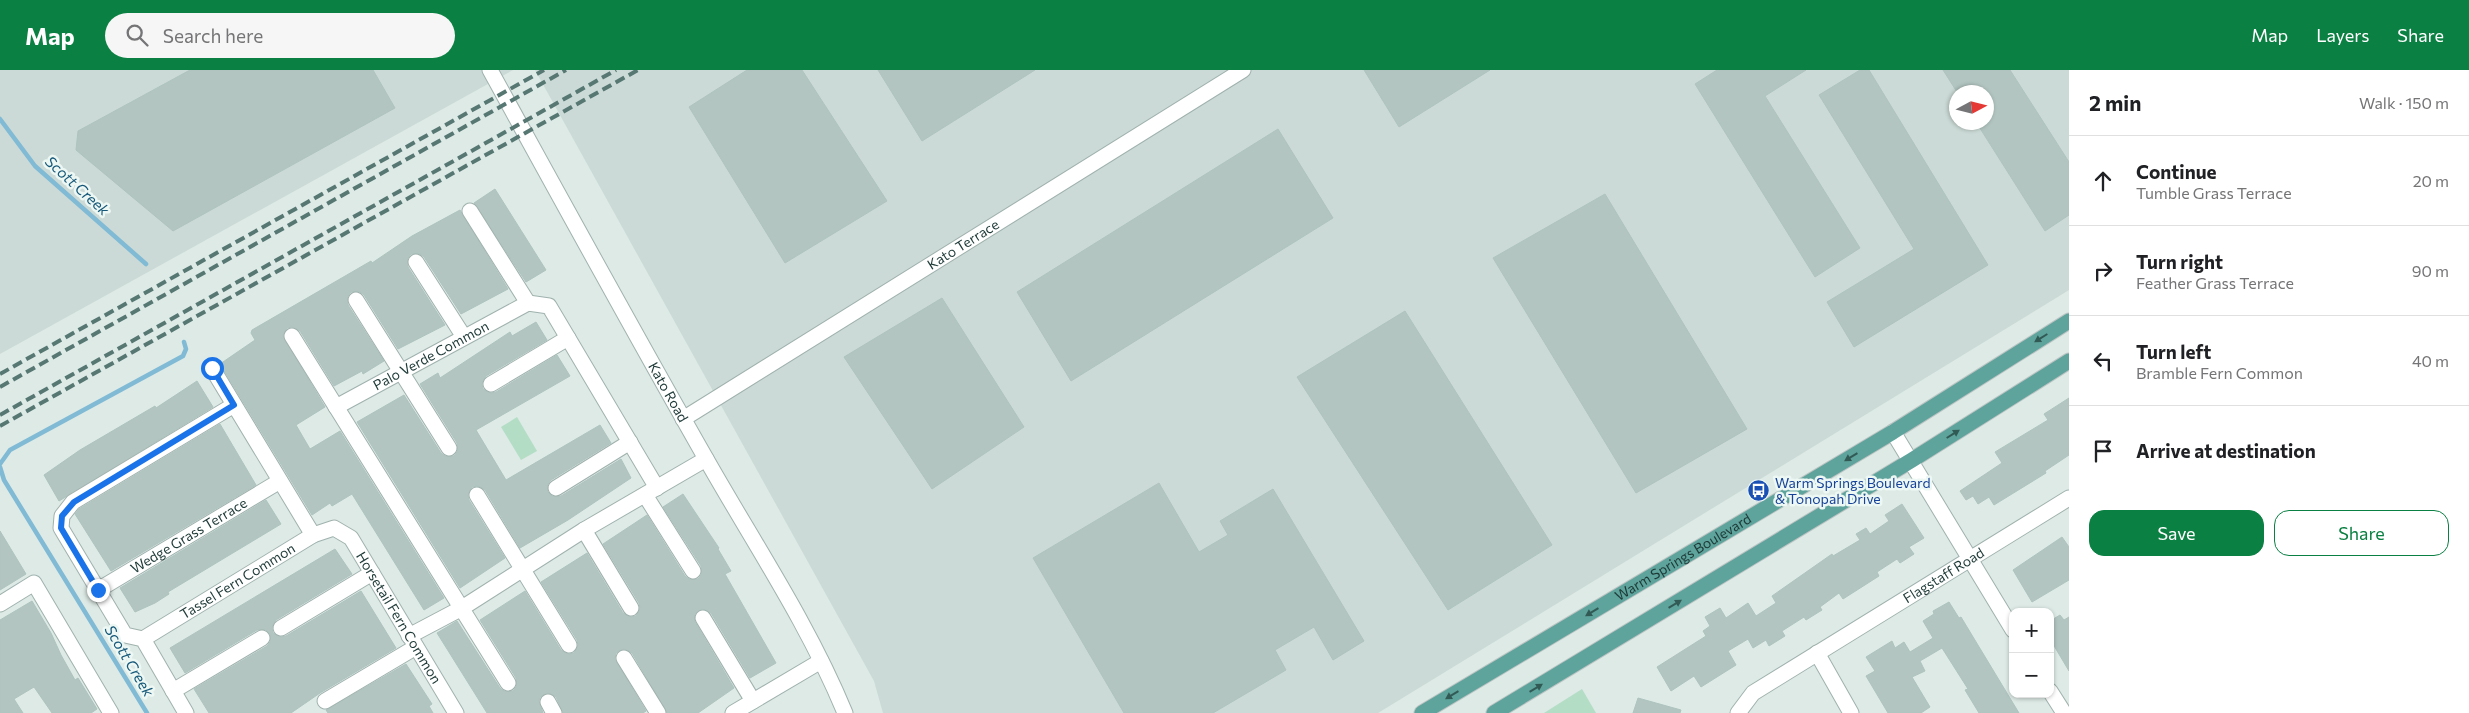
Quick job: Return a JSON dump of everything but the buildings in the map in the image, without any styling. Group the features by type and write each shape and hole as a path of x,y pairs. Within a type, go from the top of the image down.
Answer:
{"main road":[{"name":"Warm Springs Boulevard","path":"1422,713 1893,432 2069,321"},
{"path":"1494,713 1912,460 2069,361"}],"street":[{"name":"Kato Road","path":"490,70 683,419 784,592 821,661 845,713"},
{"name":"Kato Terrace","path":"683,419 1243,70"},
{"path":"470,210 528,303 550,306 630,442 651,491 694,571"},
{"path":"416,262 464,337"},
{"path":"356,300 449,448"},
{"name":"Palo Verde Common","path":"336,408 400,371 528,303"},
{"path":"292,336 508,683"},
{"path":"491,384 568,338"},
{"path":"212,368 313,535"},
{"path":"186,713 143,639 125,635 61,528 62,516 74,502 234,405"},
{"path":"1893,432 1912,460 1969,560 2009,624"},
{"path":"556,488 630,442"},
{"path":"325,701 522,568 706,459"},
{"name":"Wedge Grass Terrace","path":"98,590 280,481"},
{"path":"477,495 570,645"},
{"name":"Flagstaff Road","path":"1738,713 1753,693 2069,498"},
{"name":"Tassel Fern Common","path":"143,639 313,535 334,528"},
{"name":"Horsetail Fern Common","path":"334,528 351,538 456,713"},
{"path":"584,530 631,608"},
{"path":"281,628 372,573"},
{"path":"0,604 34,583 111,713"},
{"path":"702,618 753,702"},
{"path":"173,691 262,638"},
{"path":"1817,653 1851,713"},
{"path":"624,658 658,713"},
{"path":"733,713 821,661"},
{"path":"2054,697 2064,713"}],"shaded area":[{"path":"0,70 513,70 0,354"},
{"path":"535,70 2069,70 2069,290 1378,713 883,713 874,681"}],"green space":[{"path":"517,417 537,451 521,460 501,427"},
{"path":"1582,689 1596,713 1544,713"}],"waterway":[{"name":"Scott Creek","path":"0,119 35,166 146,264"},
{"name":"Scott Creek","path":"0,464 10,450 183,356 186,349 184,342"},
{"name":"Scott Creek","path":"0,467 4,480 147,713"}],"railway":[{"path":"0,374 544,70"},
{"path":"0,387 566,70"},
{"path":"0,415 616,70"},
{"path":"0,426 638,70"}],"place":[{"name":"Warm Springs Boulevard & Tonopah Drive","path":"1759,491"}],"route":[{"path":"98,590 61,528 62,516 74,502 234,405 212,368"}]}
